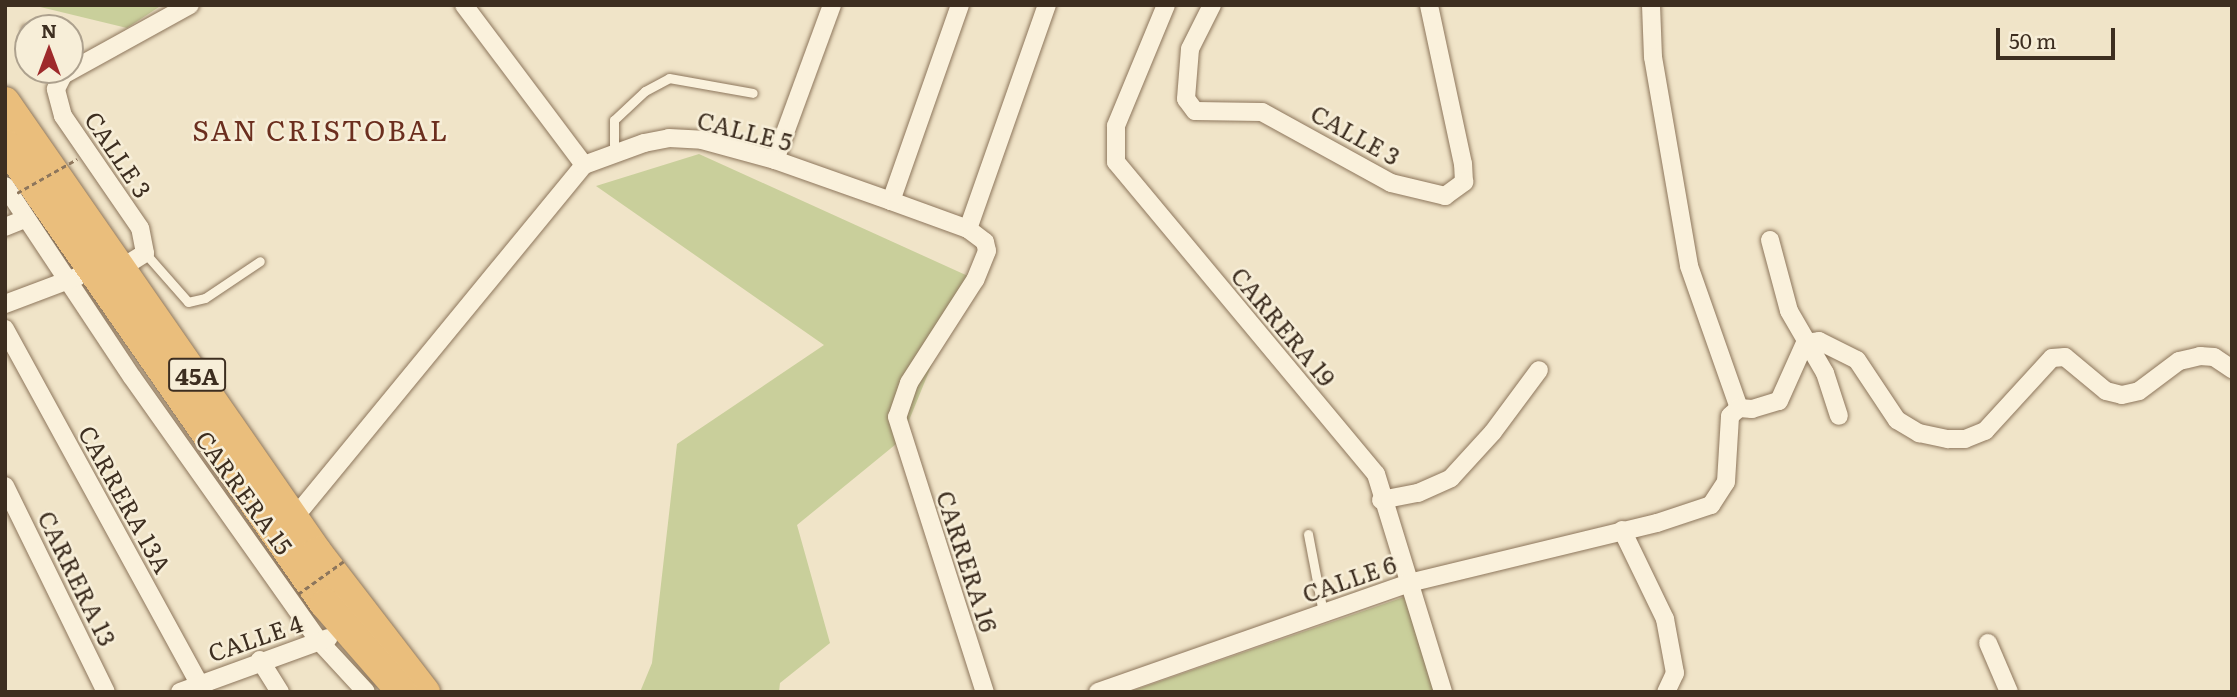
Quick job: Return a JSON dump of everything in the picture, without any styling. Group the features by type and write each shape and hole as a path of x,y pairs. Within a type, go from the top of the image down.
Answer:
{"highway":[{"name":"45A","path":"5,102 134,260 294,518 425,692"},
{"name":"45A","path":"5,144 79,275 333,636 401,692"}],"street":[{"name":"CALLE 3","path":"134,260 140,228 56,100 63,75 190,5"},
{"path":"464,5 584,165"},
{"path":"775,160 832,5"},
{"path":"891,201 960,5"},
{"path":"968,229 1047,5"},
{"name":"CARRERA 19","path":"1166,5 1116,126 1116,162 1376,474 1381,500 1443,692"},
{"name":"CALLE 3","path":"1212,5 1191,49 1186,99 1195,111 1262,112 1391,183 1445,196 1464,182 1463,164 1429,5"},
{"path":"1651,5 1653,57 1689,266 1739,408 1752,410 1779,401 1805,343"},
{"name":"CALLE 5","path":"294,518 584,165 614,153 669,138 702,140 775,160 968,229"},
{"path":"5,304 79,275 25,219 11,190"},
{"path":"5,227 25,219"},
{"name":"CARRERA 16","path":"968,229 985,242 984,261 901,399 897,417 985,692"},
{"path":"1770,240 1788,311 1825,373 1839,416"},
{"name":"CARRERA 13A","path":"5,329 201,688"},
{"path":"1805,343 1819,341 1857,360 1897,420 1919,433 1948,439 1965,439 1985,431 2052,358 2065,357 2106,391 2122,395 2139,391 2179,361 2200,355 2214,357 2232,369"},
{"path":"1381,500 1418,493 1451,478 1493,432 1539,370"},
{"name":"CALLE 6","path":"1098,692 1409,583 1711,505 1726,482 1730,416 1739,408"},
{"name":"CARRERA 13","path":"5,486 106,692"},
{"path":"1622,530 1665,619 1675,673 1666,692"},
{"path":"333,636 366,692"},
{"name":"CALLE 4","path":"180,692 201,688 260,660 333,636"},
{"path":"1988,643 2008,692"},
{"path":"260,660 280,692"}],"lane":[{"path":"614,153 614,120 645,91 669,78 753,93"},
{"path":"134,260 188,302 205,298 260,261"},
{"path":"1308,534 1323,613"}],"path":[{"path":"11,190 77,159"},
{"path":"298,594 344,561"}],"green space":[{"path":"32,5 162,5 127,28 84,18 84,14 69,14"},
{"path":"699,154 968,276 901,440 797,525 830,643 780,683 779,692 640,692 652,663 677,444 824,345 596,186"},
{"path":"1404,597 1438,692 1129,692"}],"district":[{"name":"SAN CRISTOBAL","path":"321,129"}]}
